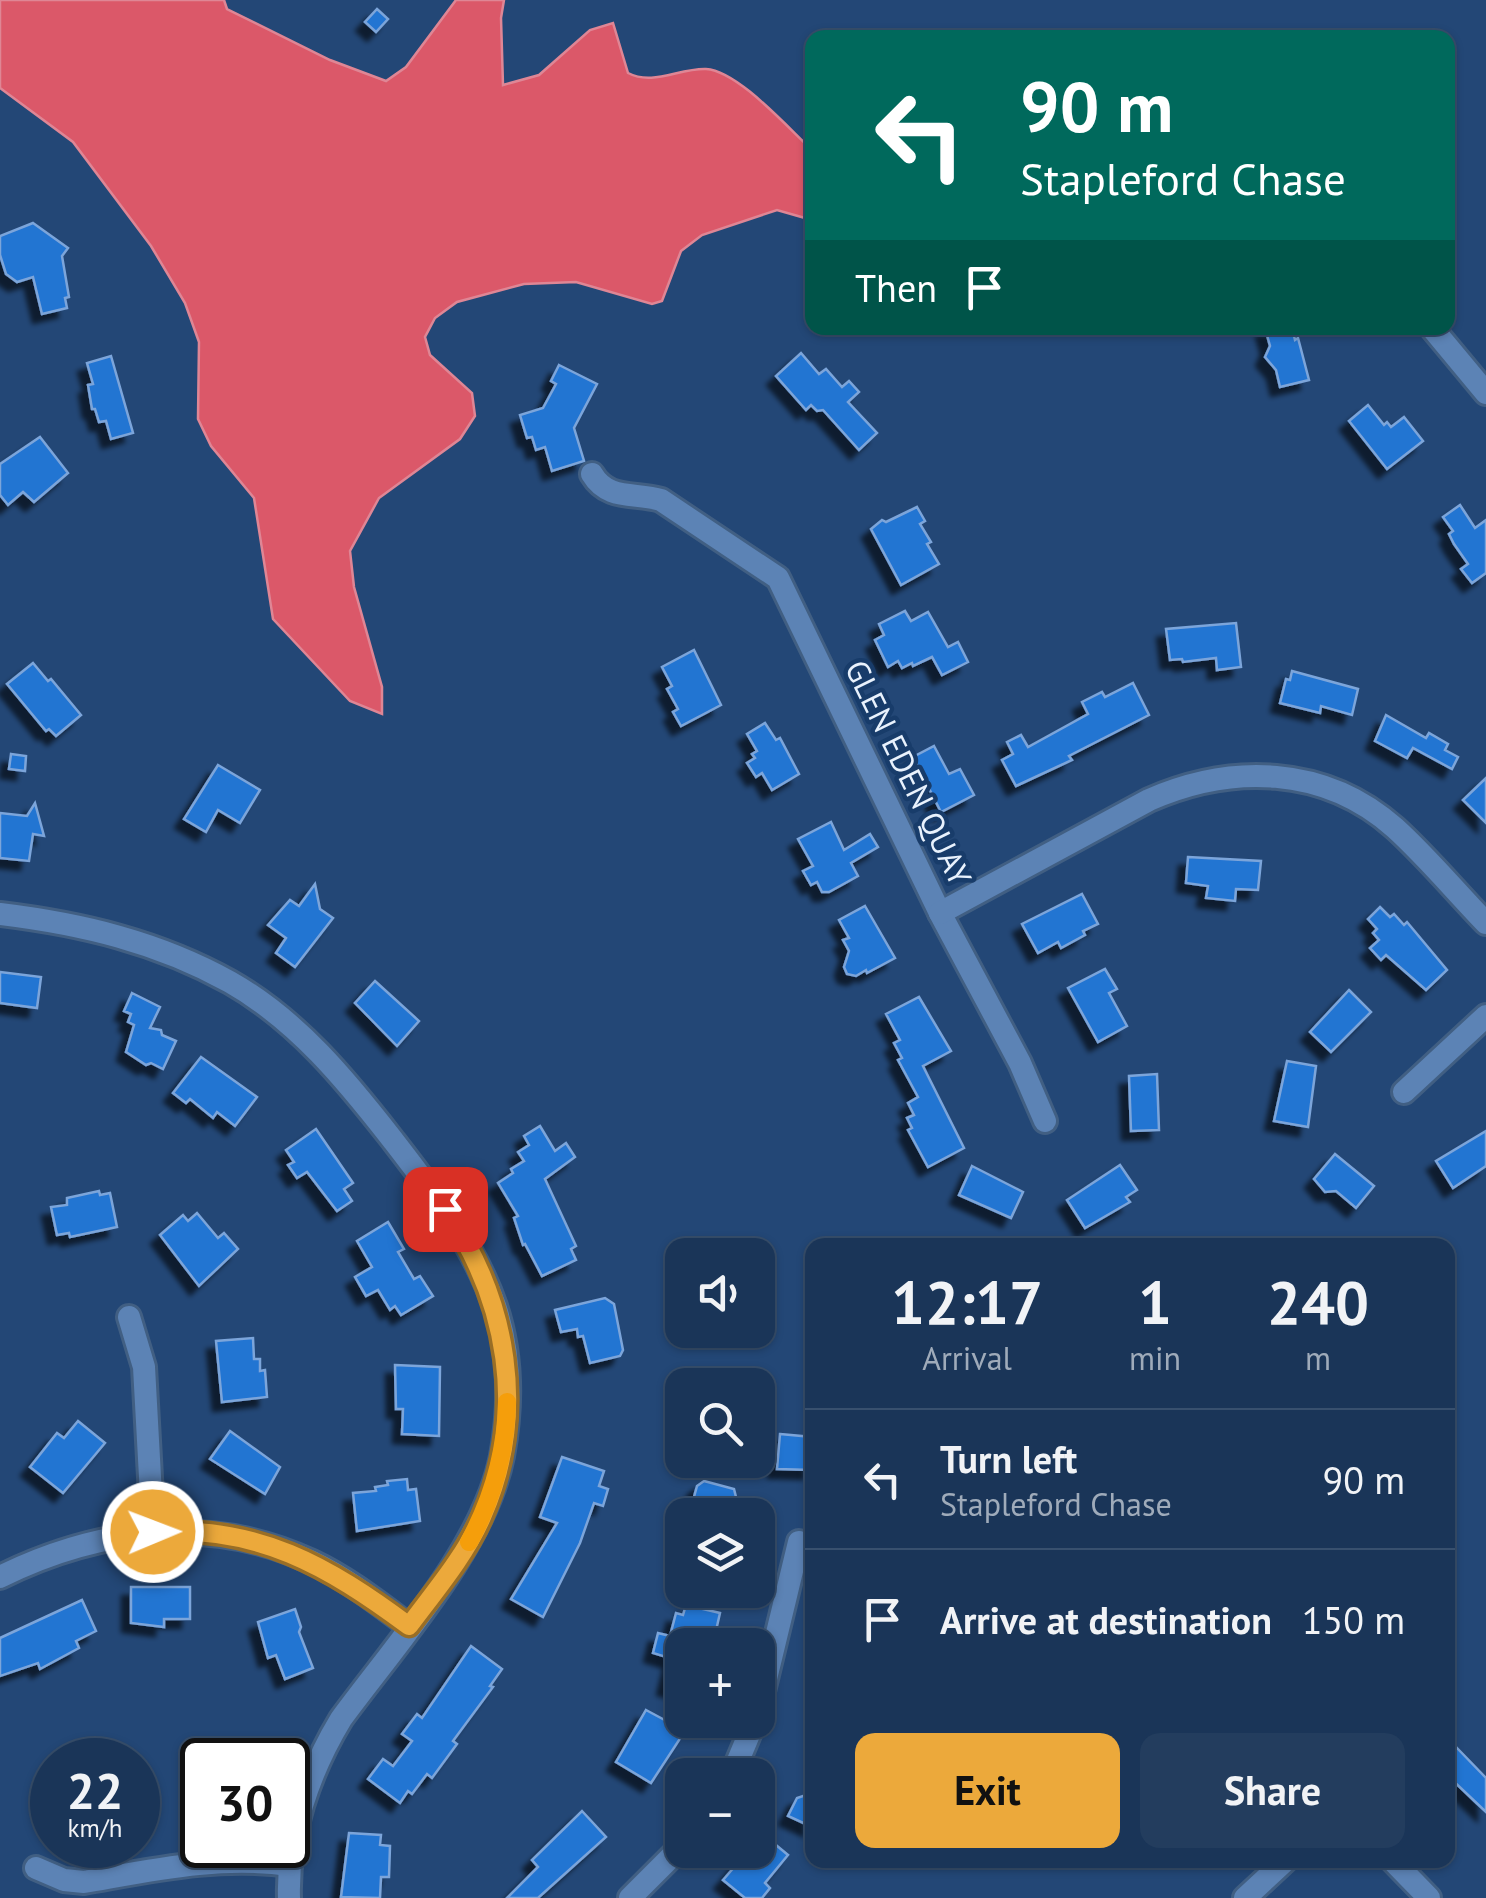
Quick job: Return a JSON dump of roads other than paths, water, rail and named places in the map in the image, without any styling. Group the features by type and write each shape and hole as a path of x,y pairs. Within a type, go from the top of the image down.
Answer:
{"street":[{"path":"1438,335 1486,394"},
{"name":"GLEN EDEN QUAY","path":"592,474 611,493 661,500 778,578 940,912 1148,800 1179,787 1245,774 1303,780 1368,808 1394,828 1486,923"},
{"path":"940,912 1020,1063 1046,1121"},
{"path":"0,914 109,932 146,944 206,969 274,1011 353,1088 458,1228 496,1309 504,1345 507,1420 494,1485 482,1518 464,1550 324,1747 310,1787"},
{"path":"1404,1092 1486,1016"},
{"path":"129,1317 144,1367 153,1532"},
{"path":"0,1577 56,1552 102,1540 153,1532 206,1532 273,1546 312,1562 349,1582 409,1626"},
{"path":"775,1643 800,1542"},
{"path":"630,1898 665,1863"},
{"path":"36,1868 64,1880 84,1882 180,1866"},
{"path":"288,1898 290,1868"},
{"path":"1246,1898 1278,1868"},
{"path":"1400,1868 1429,1898"}]}
